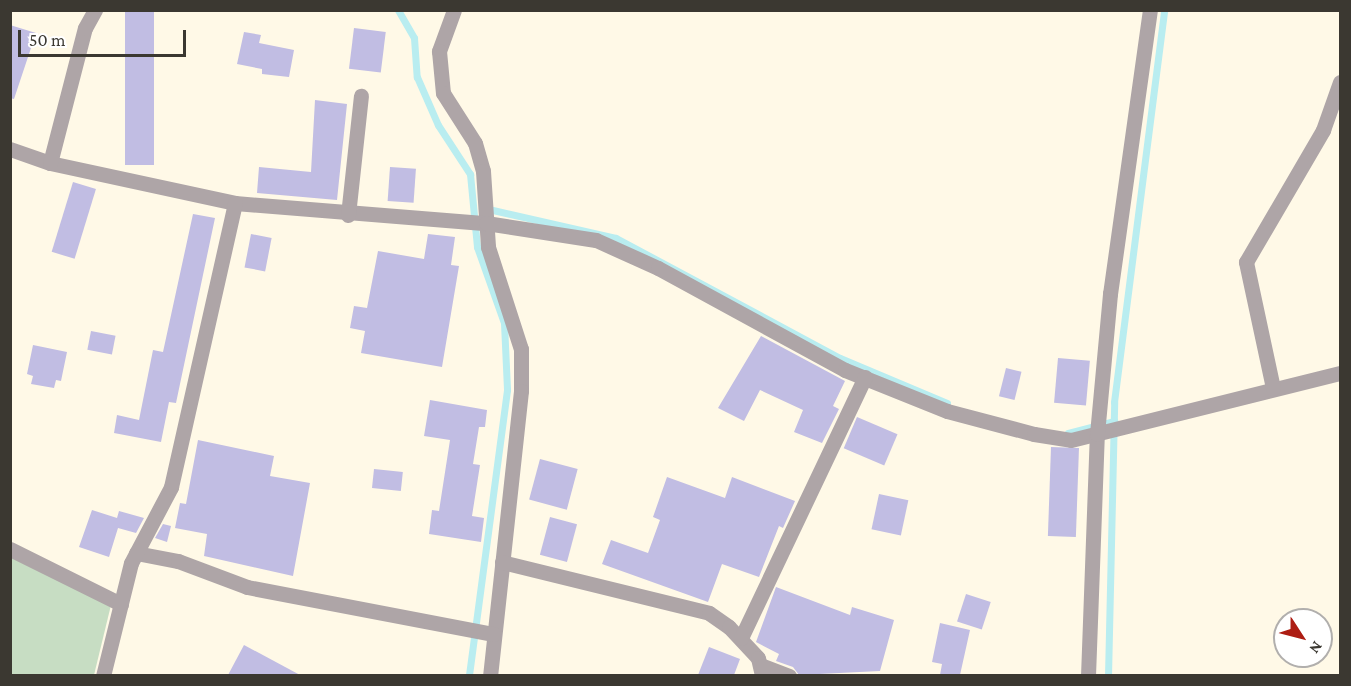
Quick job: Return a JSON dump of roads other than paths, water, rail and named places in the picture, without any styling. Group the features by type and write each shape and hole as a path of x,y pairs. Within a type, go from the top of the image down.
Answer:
{"street":[{"path":"50,163 85,28 95,10"},
{"path":"454,10 439,51 443,93 475,143 483,171 486,223 495,273 521,349 490,675"},
{"path":"1088,675 1097,434 1110,294 1150,10"},
{"path":"1273,388 1246,262 1323,130 1341,82"},
{"path":"348,215 361,96"},
{"path":"10,149 50,163 235,203 348,215 366,211 486,223 596,240 625,251 865,377 947,411 1034,434 1071,440 1273,388 1341,373"},
{"path":"103,675 136,552 171,487 235,203"},
{"path":"741,638 865,377"},
{"path":"10,549 121,604"},
{"path":"136,552 178,561 247,587 494,634"},
{"path":"502,562 709,613 741,638 762,671 789,675"}],"waterway":[{"path":"398,10 414,38 417,77 438,125 470,174 477,247 504,323 507,390 469,676"},
{"path":"1108,676 1114,402 1164,10"},
{"path":"484,208 616,238 840,358 947,403"},
{"path":"1068,433 1114,421"}]}
